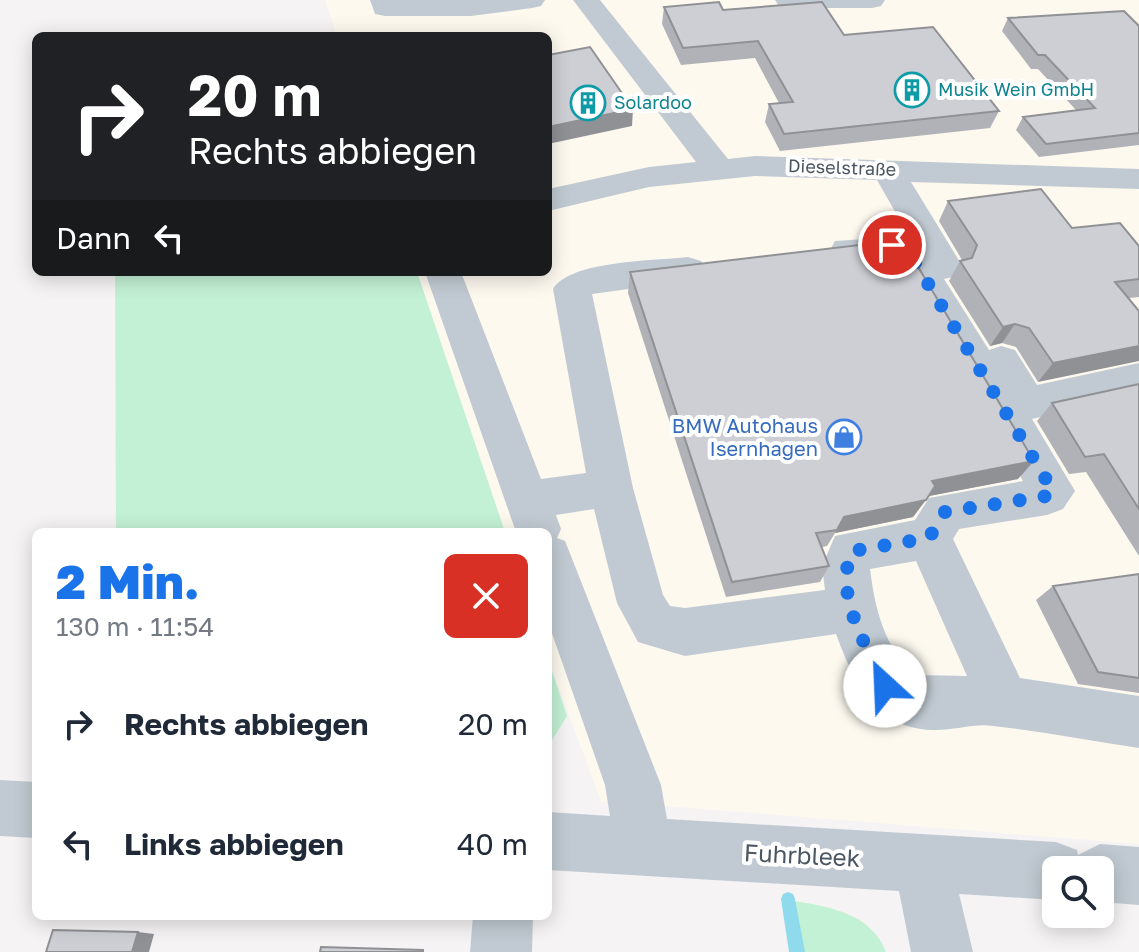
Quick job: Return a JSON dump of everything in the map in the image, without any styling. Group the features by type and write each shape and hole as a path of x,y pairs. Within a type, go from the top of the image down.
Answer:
{"street":[{"path":"383,0 385,8 471,8 532,0"},
{"path":"586,0 719,169"},
{"path":"788,0 872,0"},
{"name":"Dieselstraße","path":"552,199 649,177 755,166 1139,179"},
{"path":"887,170 1027,404 1139,379"},
{"path":"815,254 892,245 906,247 1053,491 1047,496 945,512 929,538 852,551 846,566 851,609 885,686 916,706 938,707 989,699 1139,722"},
{"path":"722,266 583,282 572,289 611,488 641,603 655,626 685,632 851,609"},
{"path":"444,276 533,516 611,488"},
{"path":"929,538 998,687 989,699"},
{"path":"552,567 633,785 643,847"},
{"path":"0,808 32,810"},
{"name":"Fuhrbleek","path":"552,841 1042,870"},
{"path":"922,863 942,952"},
{"path":"1114,874 1139,876"},
{"path":"501,952 503,920"}],"shaded area":[{"path":"325,0 1139,0 1139,844 601,801 552,670 552,528 504,528 418,276 552,276 552,32 336,32"}],"green space":[{"path":"115,276 418,276 504,528 116,528"},
{"path":"552,671 567,716 552,740"},
{"path":"794,901 835,909 860,920 879,939 886,952 802,952"}],"building":[{"path":"719,2 723,10 822,2 844,35 933,27 999,111 784,134 769,104 793,102 758,41 683,48 664,7"},
{"path":"1124,11 1139,26 1139,133 1046,144 1023,117 1095,108 1045,55 1038,55 1008,18"},
{"name":"Solardoo","path":"590,47 633,109 552,126 552,54"},
{"path":"1041,189 1072,228 1120,223 1139,246 1139,279 1115,282 1139,311 1139,346 1053,363 1029,328 1015,324 1003,327 960,261 972,258 977,245 948,201"},
{"name":"BMW Autohaus Isernhagen","path":"902,240 1034,461 932,481 935,486 926,500 844,517 837,530 816,533 829,566 732,582 630,272"},
{"path":"1139,384 1139,509 1104,454 1085,457 1052,403"},
{"path":"1139,574 1139,678 1098,672 1053,586"},
{"path":"53,930 138,932 132,952 46,952"},
{"path":"321,947 423,950 423,952 320,952"}],"waterway":[{"path":"788,899 797,952"}],"place":[{"name":"Musik Wein GmbH","path":"912,90"},
{"name":"Solardoo","path":"588,103"},
{"name":"BMW Autohaus Isernhagen","path":"844,437"}],"route":[{"path":"885,686 851,609 846,566 852,551 929,538 945,512 1047,496 1053,491 906,247 892,245"}]}
